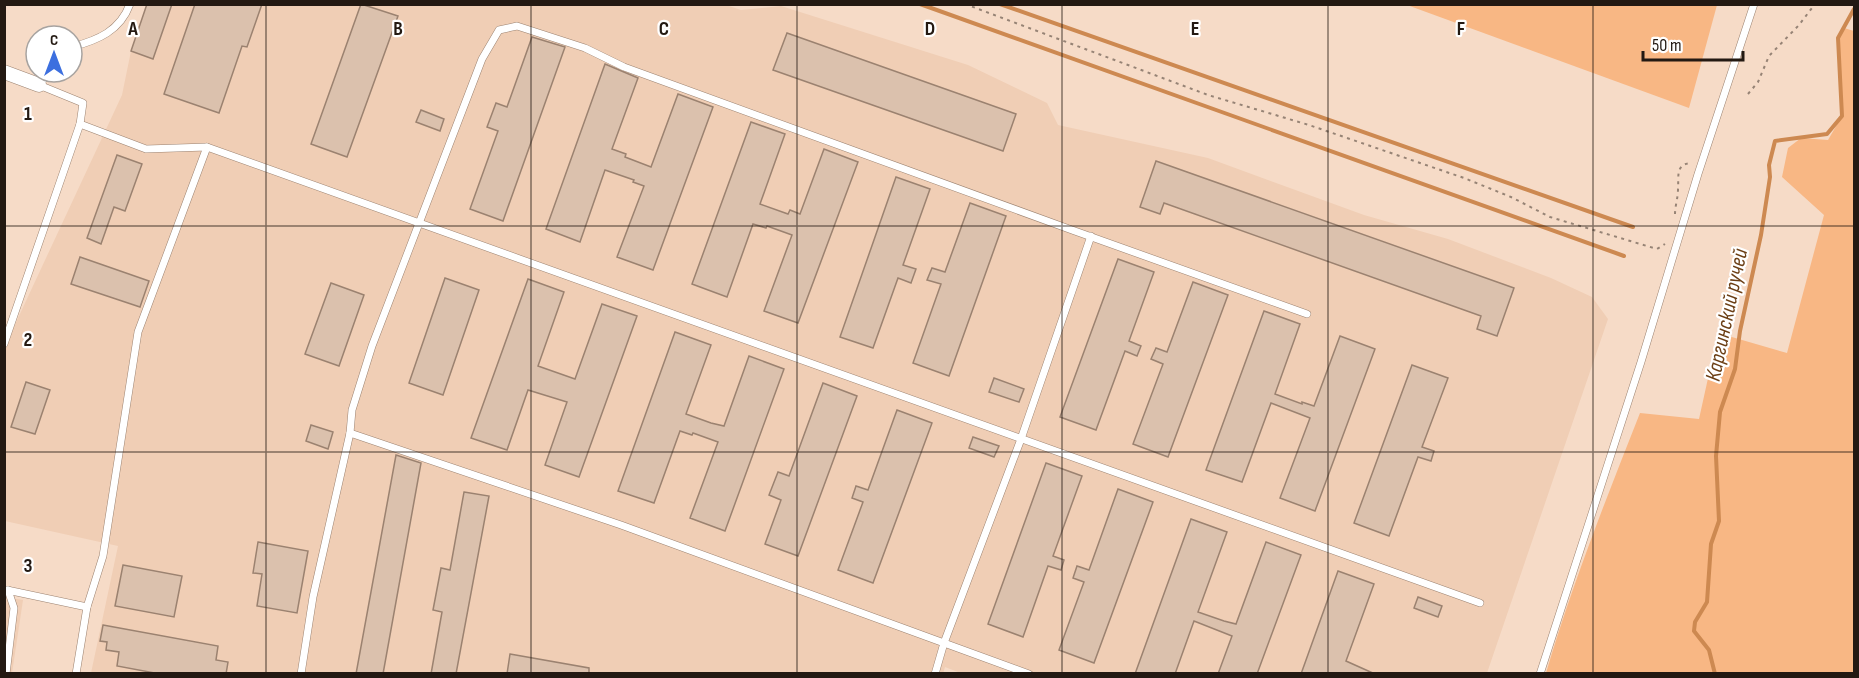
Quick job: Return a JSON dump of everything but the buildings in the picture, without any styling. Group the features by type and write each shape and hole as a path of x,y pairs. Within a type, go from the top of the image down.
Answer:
{"street":[{"path":"4,72 39,85"}],"lane":[{"path":"84,44 95,41 112,31 126,14 130,4"},
{"path":"1540,674 1754,4"},
{"path":"300,674 313,597 350,433 352,410 372,346 482,59 499,30 517,26 585,48 624,67 1307,314"},
{"path":"4,344 80,124 83,103 39,85"},
{"path":"80,124 146,149 207,147 1480,603"},
{"path":"76,674 87,607 103,556 138,332 207,147"},
{"path":"935,674 944,643 1021,439 1091,236"},
{"path":"350,433 621,525 1029,674"},
{"path":"6,590 87,607"},
{"path":"6,590 14,608 6,674"},
{"path":"4,607 14,608"}],"path":[{"path":"965,4 1208,95 1309,125 1464,178 1511,197 1550,217 1658,249 1663,247 1669,239"},
{"path":"1748,94 1758,82 1769,56 1799,25 1815,4"},
{"path":"1675,218 1677,178 1680,169 1690,163 1699,172"}],"shaded area":[{"path":"723,4 741,10 781,6 968,65 1047,103 1058,125 1208,158 1364,215 1448,239 1551,278 1592,297 1608,319 1487,673 963,674 945,667 943,674 91,673 118,546 5,521 5,346 122,95 131,51 147,5"},
{"path":"1407,5 1717,5 1689,108"},
{"path":"1844,28 1854,31 1854,673 1546,673 1578,575 1640,413 1699,419 1718,333 1787,353 1824,215 1782,177 1788,148 1801,138 1828,140 1842,116 1838,38"},
{"path":"4,597 23,600 12,673 5,673"}],"waterway":[{"path":"920,4 1624,256"},
{"path":"1000,4 1633,227"},
{"name":"Каргинский ручей","path":"1715,674 1709,650 1694,631 1695,622 1707,602 1711,544 1719,521 1716,456 1720,412 1735,369 1740,331 1761,235 1770,177 1769,165 1775,141 1827,134 1842,116 1838,38 1854,9"}]}
